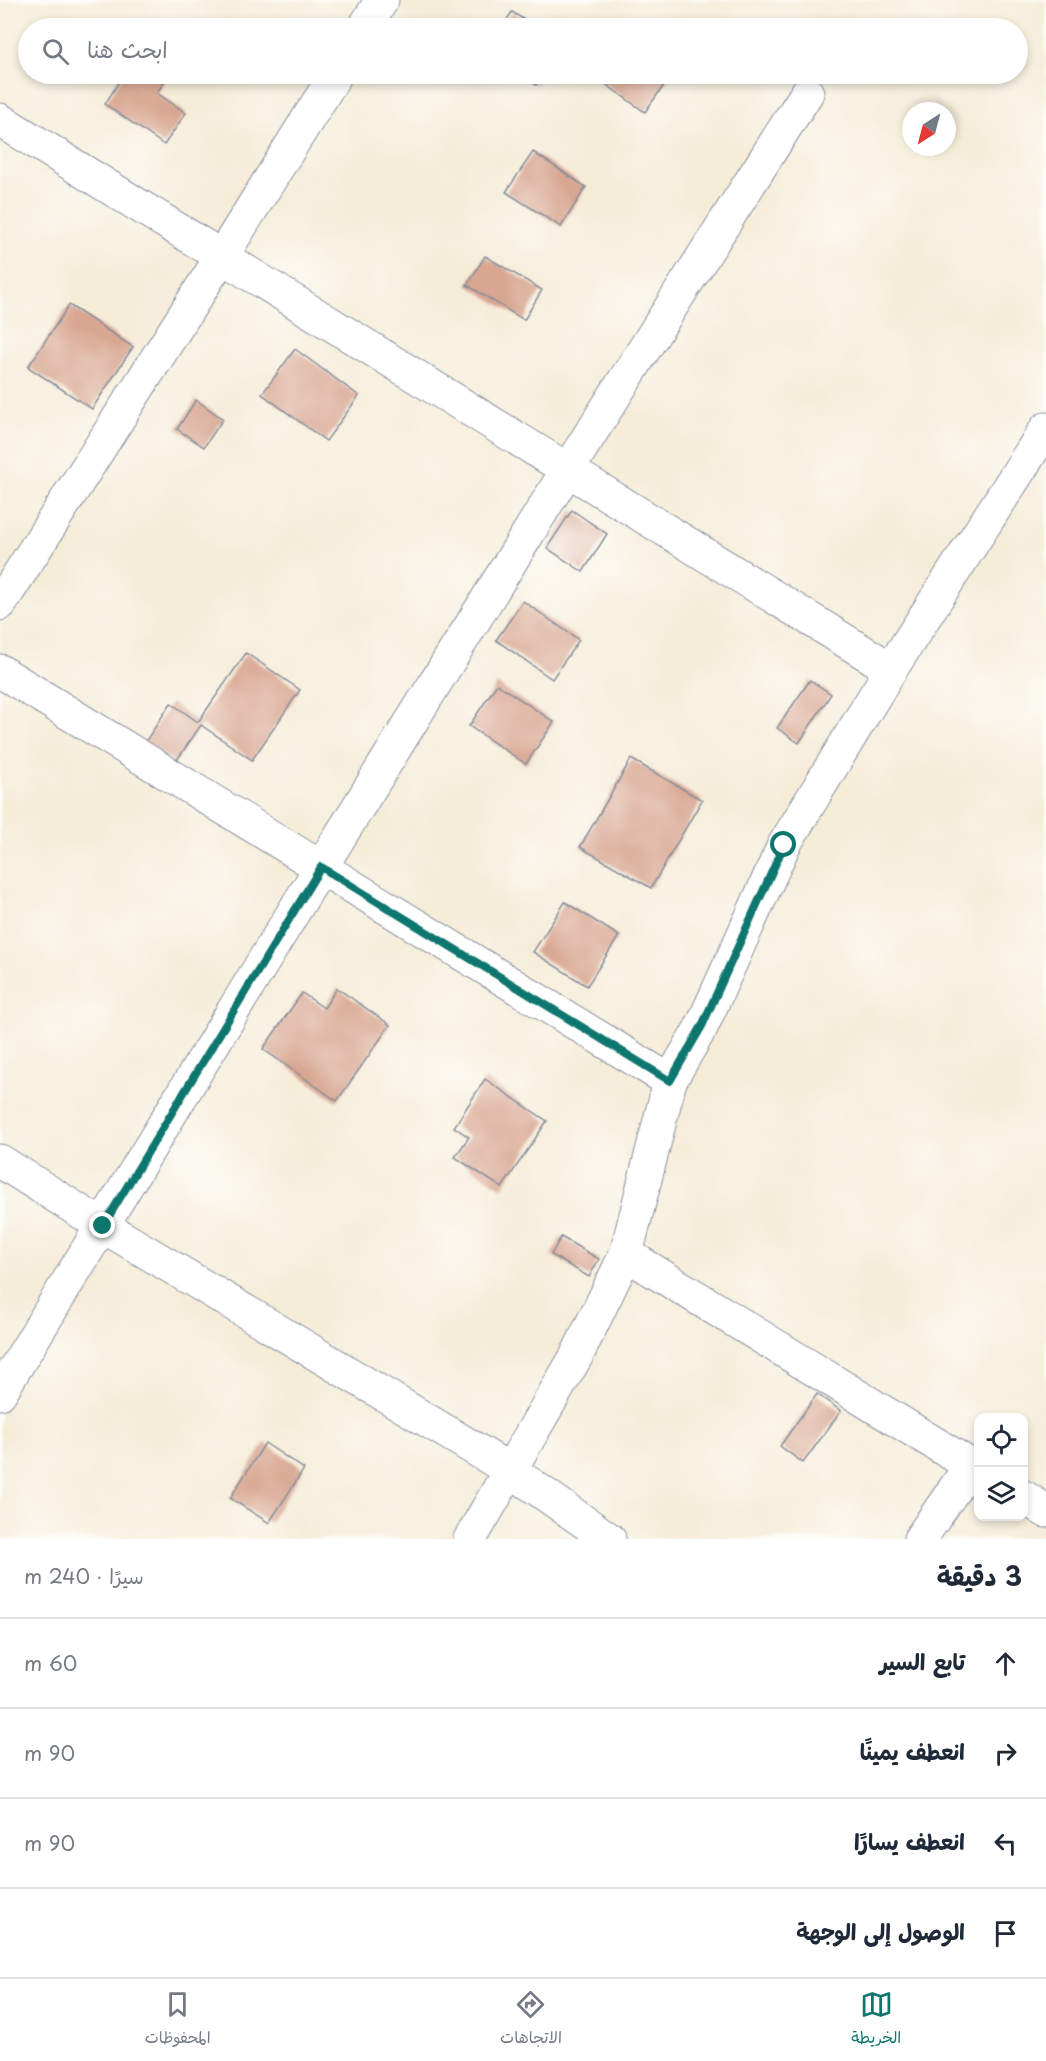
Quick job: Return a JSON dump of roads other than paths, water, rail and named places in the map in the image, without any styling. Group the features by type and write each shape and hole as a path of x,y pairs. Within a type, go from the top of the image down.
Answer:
{"street":[{"path":"370,18 382,0"},
{"path":"0,604 330,84"},
{"path":"0,1394 321,867 568,469 807,93"},
{"path":"0,120 891,669"},
{"path":"470,1539 576,1355 626,1254 670,1081 702,1026 784,845 891,669 1046,429"},
{"path":"0,671 670,1081"},
{"path":"0,1161 103,1226 510,1470 609,1539"},
{"path":"626,1254 974,1468 920,1539"},
{"path":"1028,1500 1046,1511"}]}
